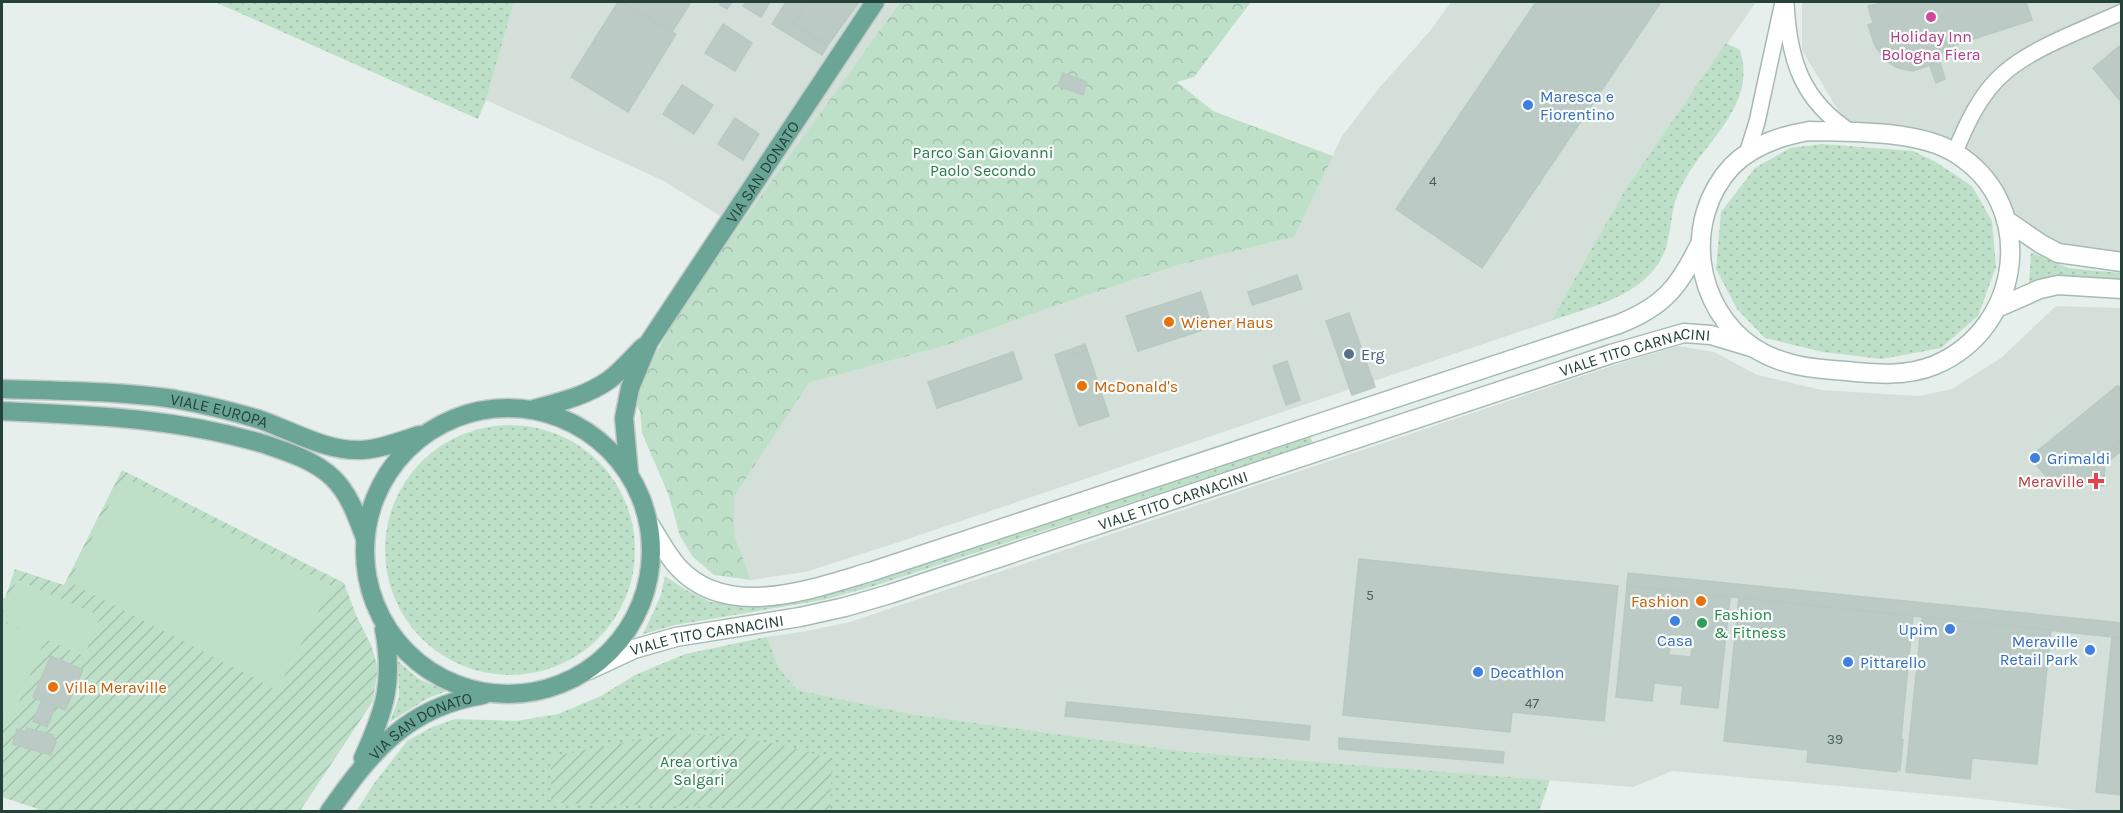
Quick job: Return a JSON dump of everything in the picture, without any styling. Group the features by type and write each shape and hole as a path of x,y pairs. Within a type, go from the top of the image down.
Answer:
{"main road":[{"name":"VIA SAN DONATO","path":"629,472 624,418 630,388 649,342 875,2"},
{"path":"1809,131 1851,132 1917,138 1937,143 1955,152 1973,165 1998,196 2006,220 2010,268 1997,308 1981,332 1950,357 1925,369 1884,375 1805,368 1772,358 1754,348 1737,334 1715,307 1701,269 1700,244 1707,208 1715,190 1733,166 1765,142 1785,135 1809,131"},
{"path":"2006,220 2058,253 2121,262"},
{"name":"VIALE TITO CARNACINI","path":"650,525 678,568 698,584 720,594 743,597 777,595 834,583 1619,324 1657,305 1675,288 1700,244"},
{"path":"1997,308 2058,285 2121,289"},
{"name":"VIALE TITO CARNACINI","path":"589,670 634,649 676,637 800,617 890,594 1611,354 1684,333 1710,335 1754,348"},
{"name":"VIA SAN DONATO","path":"531,409 568,400 610,380 649,342"},
{"name":"VIALE EUROPA","path":"2,389 123,393 174,399 257,419 336,448 361,450 390,445 429,432"},
{"path":"504,408 531,409 558,416 599,439 629,472 644,502 650,525 649,582 640,609 626,634 589,670 566,682 540,691 516,694 490,693 461,687 437,676 415,661 395,640 383,621 370,592 365,566 365,538 372,507 384,480 404,453 429,432 450,420 478,411 504,408"},
{"name":"VIALE EUROPA","path":"2,411 149,419 199,427 284,451 312,462 334,479 350,501 365,538"},
{"name":"VIA SAN DONATO","path":"329,812 358,770 386,702 389,676 388,649 383,621"},
{"name":"VIA SAN DONATO","path":"358,770 395,733 416,717 440,705 490,693"}],"street":[{"path":"1784,2 1791,46 1807,91 1823,111 1851,132"},
{"path":"1747,154 1784,2"},
{"path":"1955,152 1965,127 1983,96 2001,75 2024,58 2121,12"}],"shaded area":[{"path":"514,2 900,2 739,228 664,181 486,100"},
{"path":"1451,2 1756,2 1623,193 1551,321 893,544 805,572 751,580 734,534 734,497 809,383 944,346 1178,265 1294,237 1342,136 1380,87 1430,31"},
{"path":"1802,2 2121,2 2121,262 2028,236 1955,152 1851,132 1802,50"},
{"path":"2056,306 2121,308 2121,811 2088,811 1672,771 1633,787 1189,752 911,714 797,690 779,668 767,637 850,622 1627,361 1678,346 1714,352 1757,375 1822,390 1919,396 1952,389 2001,358"}],"green space":[{"path":"215,2 514,2 486,100 478,119"},
{"name":"Parco San Giovanni Paolo Secondo","path":"900,2 1251,2 1194,77 1177,82 1213,111 1333,156 1294,237 1178,265 944,346 809,383 734,497 734,534 751,580 714,575 693,557 680,536 669,496 642,433 640,411 636,404 641,379 687,299"},
{"path":"1726,43 1740,50 1744,70 1741,89 1726,123 1681,187 1673,210 1664,254 1658,265 1639,284 1615,298 1551,321 1623,193"},
{"path":"1822,144 1913,151 1936,162 1972,186 1992,221 1996,267 1978,316 1941,348 1882,359 1823,352 1765,338 1737,309 1716,269 1721,212 1755,168 1790,148"},
{"path":"2031,252 2068,268 2121,273 2121,280 2054,276 2029,283"},
{"path":"498,425 522,425 558,434 580,446 607,471 626,502 633,526 635,550 633,574 626,598 614,620 589,647 558,666 546,670 522,675 498,675 462,666 440,654 413,629 394,598 390,586 385,562 385,538 394,502 406,480 431,453 462,434 474,430"},
{"path":"1310,436 1313,443 874,586 823,600 675,625 643,634 661,595 665,576 686,590 711,602 763,605 871,580"},
{"path":"122,470 344,583 371,645 378,668 373,701 300,811 37,811 38,809 2,797 2,598 5,598 15,569 64,585"},
{"path":"124,477 332,586 277,690 69,582"},
{"path":"17,580 101,616 84,656 45,639 11,721 2,717 3,622 26,631 2,620 2,615"},
{"path":"767,637 779,668 797,690 911,714 1189,752 1550,780 1539,812 356,812 373,785 407,741 432,727 455,719 516,721 558,714 601,696 635,675 685,654"},
{"path":"398,661 419,679 447,691 428,698 390,722 399,697"},
{"name":"Area ortiva Salgari","path":"689,734 762,741 832,760 830,810 551,803 551,757 641,739"}],"building":[{"path":"618,2 676,34 628,112 571,77"},
{"path":"621,2 691,2 672,32"},
{"path":"722,2 732,2 727,9 720,5"},
{"path":"746,2 770,2 761,17 743,6"},
{"path":"786,2 808,2 793,23 828,45 822,55 772,24"},
{"path":"808,2 859,2 828,45 793,23"},
{"name":"Maresca e Fiorentino","path":"1536,2 1661,2 1482,268 1396,209"},
{"path":"1885,2 2026,2 2032,20 1946,48 1933,64 1913,71 1898,68 1886,61 1875,46 1868,25 1873,23 1868,6"},
{"path":"723,24 752,43 735,71 705,53"},
{"path":"2122,44 2122,103 2093,68"},
{"path":"1939,59 1945,79 1936,83 1930,66"},
{"path":"1063,73 1087,82 1083,95 1058,86"},
{"path":"682,85 713,105 694,134 663,114"},
{"path":"735,118 759,134 743,160 718,144"},
{"path":"1297,275 1302,289 1252,305 1248,292"},
{"name":"Wiener Haus","path":"1201,292 1212,327 1138,351 1126,316"},
{"path":"1349,313 1375,387 1352,395 1326,321"},
{"path":"1085,344 1087,350 1071,356 1069,350"},
{"name":"McDonald's","path":"1069,350 1071,356 1087,350 1109,416 1079,426 1055,355"},
{"path":"1013,352 1022,379 937,408 928,382"},
{"path":"1287,361 1300,400 1286,405 1273,366"},
{"path":"2117,386 2122,387 2122,439 2097,459 2105,468 2103,486 2049,480 2030,457"},
{"path":"2122,439 2122,450 2103,466 2097,459"},
{"name":"Decathlon","path":"1359,559 1618,586 1604,721 1512,712 1510,732 1343,715"},
{"path":"1628,573 2122,623 2122,638 1627,586"},
{"path":"1627,586 1730,597 1718,708 1681,704 1683,686 1654,683 1652,701 1616,697","holes":["1671,634 1693,636 1691,657 1669,655"]},
{"path":"1739,598 1913,616 1900,770 1897,772 1807,762 1808,750 1724,741"},
{"path":"1922,617 2051,630 2037,764 1972,758 1970,779 1906,772"},
{"path":"2112,637 2122,638 2122,795 2096,792"},
{"path":"51,656 83,670 65,710 33,697"},
{"path":"42,700 56,706 47,727 33,721"},
{"path":"1067,702 1310,726 1309,740 1065,716"},
{"path":"27,728 53,735 56,742 51,755 22,747"},
{"path":"17,729 26,732 22,747 13,744"},
{"path":"1339,738 1504,752 1503,763 1339,749"}],"place":[{"name":"Holiday Inn Bologna Fiera","path":"1931,17"},
{"name":"Maresca e Fiorentino","path":"1528,105"},
{"name":"Wiener Haus","path":"1169,322"},
{"name":"Erg","path":"1349,354"},
{"name":"McDonald's","path":"1082,386"},
{"name":"Grimaldi","path":"2035,458"},
{"name":"Meraville","path":"2096,481"},
{"name":"Fashion","path":"1701,601"},
{"name":"Casa","path":"1675,621"},
{"name":"Fashion & Fitness","path":"1702,623"},
{"name":"Upim","path":"1950,629"},
{"name":"Meraville Retail Park","path":"2090,650"},
{"name":"Pittarello","path":"1848,662"},
{"name":"Decathlon","path":"1478,672"},
{"name":"Villa Meraville","path":"53,687"}]}
